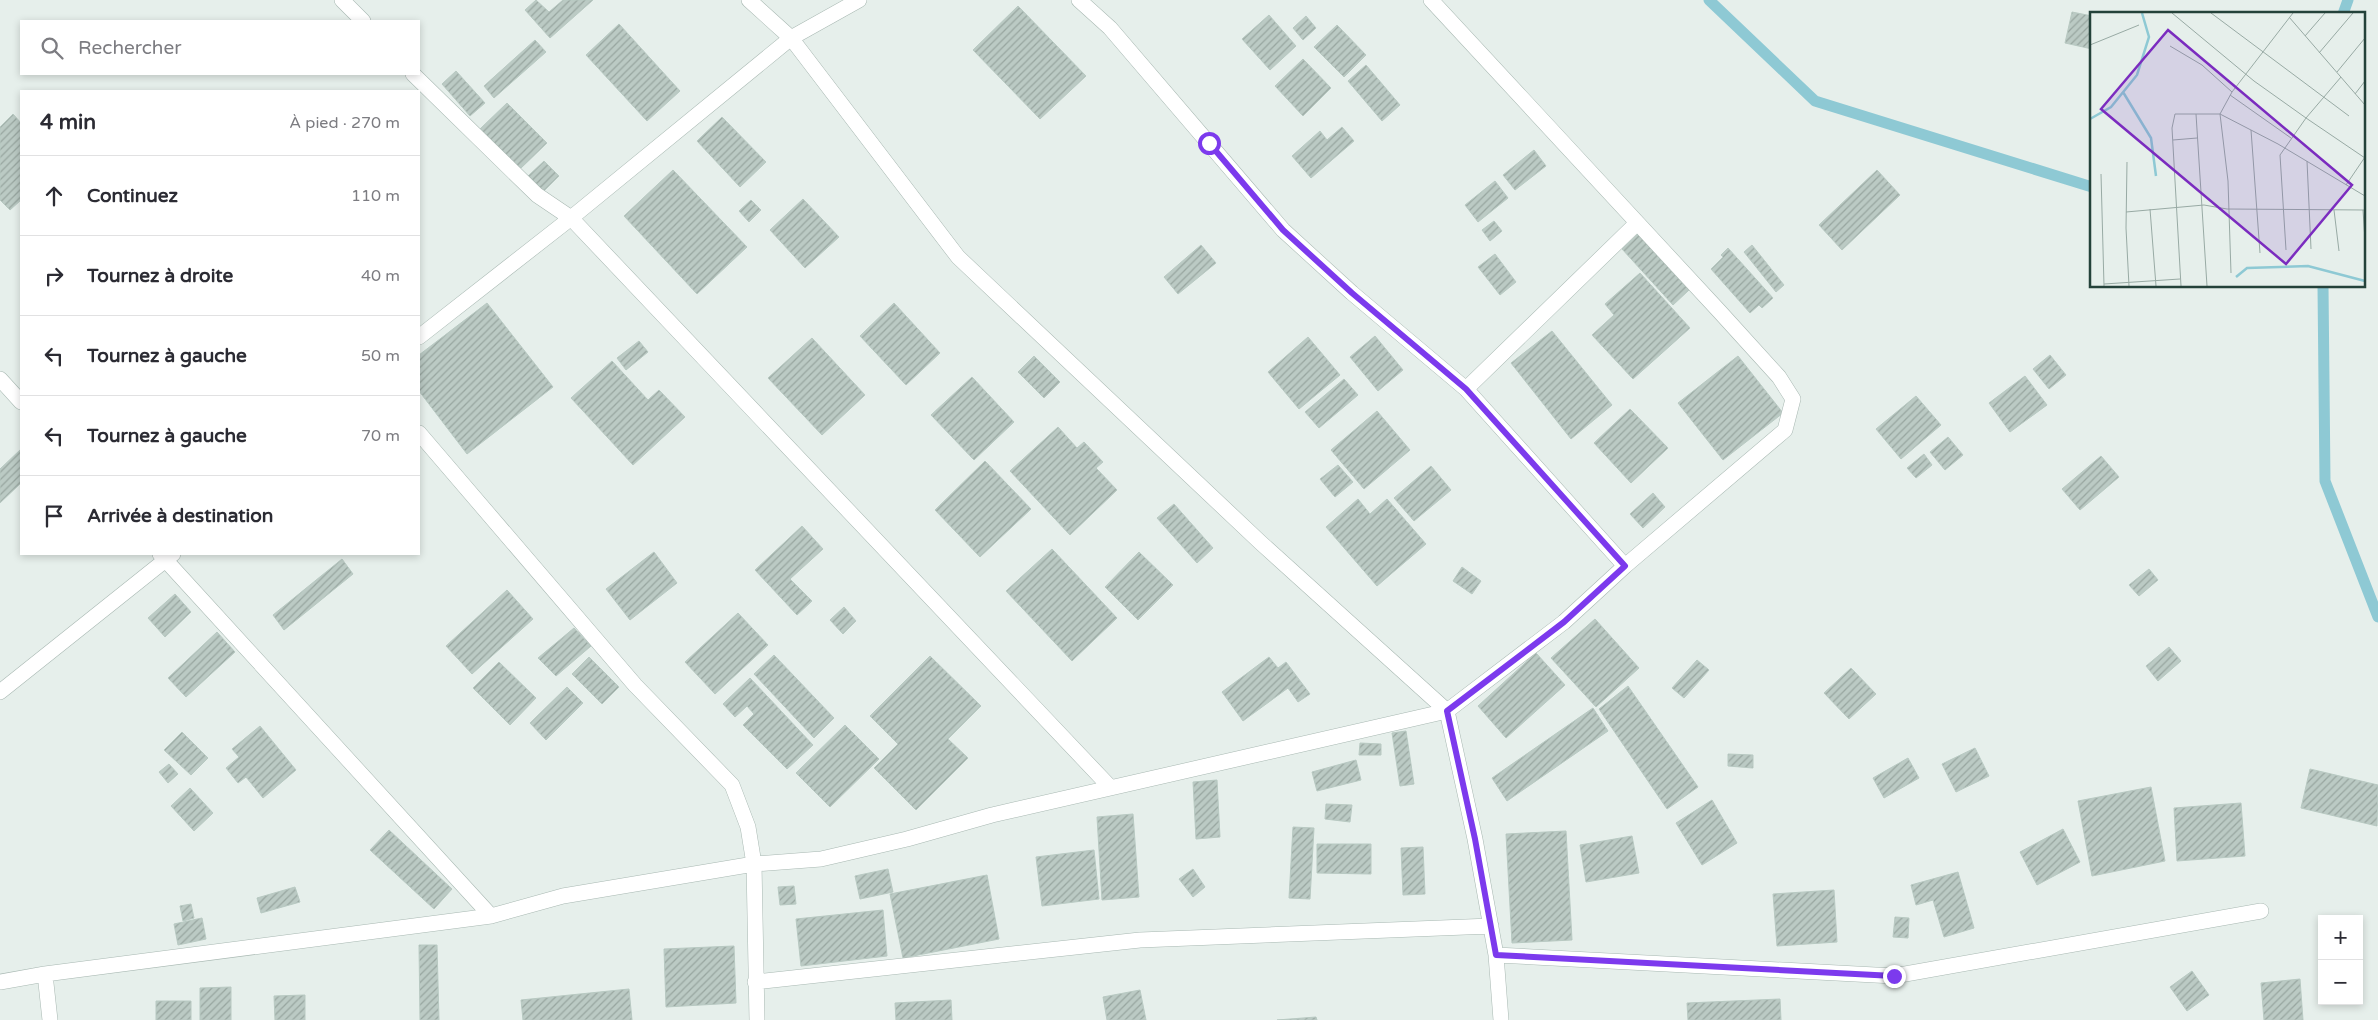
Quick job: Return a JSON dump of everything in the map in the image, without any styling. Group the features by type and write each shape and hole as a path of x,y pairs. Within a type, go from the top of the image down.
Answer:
{"street":[{"path":"342,0 361,20"},
{"path":"749,0 791,38 958,257 1261,543 1447,711 1475,839 1491,926 1496,955 1501,1020"},
{"path":"420,336 571,218 791,38 859,0"},
{"path":"1079,0 1110,28 1283,230 1352,293 1466,389 1625,566"},
{"path":"0,982 46,974 491,916 563,896 754,864 821,859 1110,787 1447,711 1564,622 1625,566 1785,430 1793,400 1779,377 1431,0"},
{"path":"414,75 537,195 571,218 1110,787"},
{"path":"1466,389 1637,223"},
{"path":"0,379 20,401"},
{"path":"420,434 635,685 732,785 748,827 754,864 755,982 758,1020"},
{"path":"0,692 166,556 491,916"},
{"path":"1496,955 1894,976 2261,910"},
{"path":"755,982 1140,940 1491,926"},
{"path":"46,974 50,1020"}],"building":[{"path":"536,0 549,12 563,0 593,0 550,38 525,10"},
{"path":"1018,6 1086,76 1040,119 973,50"},
{"path":"2072,12 2090,16 2090,49 2065,43"},
{"path":"1269,15 1296,46 1270,70 1242,39"},
{"path":"1306,16 1316,28 1303,40 1293,28"},
{"path":"619,24 680,91 647,121 586,55"},
{"path":"1337,25 1366,55 1344,77 1314,47"},
{"path":"535,40 546,52 494,98 484,86"},
{"path":"1303,59 1331,88 1303,116 1275,86"},
{"path":"1366,65 1400,105 1382,121 1348,81"},
{"path":"456,71 485,103 470,116 442,84"},
{"path":"507,103 547,143 520,169 480,129"},
{"path":"13,114 20,122 20,201 10,210 0,200 0,127"},
{"path":"722,117 766,162 740,187 697,141"},
{"path":"1342,127 1354,141 1311,178 1292,156 1320,131 1327,140"},
{"path":"1534,150 1546,166 1515,190 1503,175"},
{"path":"544,161 559,176 543,192 527,177"},
{"path":"673,170 747,247 697,294 624,216"},
{"path":"1877,170 1900,195 1842,250 1819,225"},
{"path":"1495,181 1508,198 1478,222 1465,205"},
{"path":"803,199 839,237 805,268 770,230"},
{"path":"751,200 761,210 749,222 739,211"},
{"path":"1494,221 1502,231 1490,241 1482,230"},
{"path":"1638,234 1689,290 1673,305 1622,249"},
{"path":"1201,245 1216,263 1178,294 1164,277"},
{"path":"1752,245 1784,285 1776,292 1744,252"},
{"path":"1728,248 1773,298 1762,308 1759,305 1750,313 1711,269 1723,257 1721,255"},
{"path":"1495,254 1516,282 1500,295 1478,267"},
{"path":"1640,273 1690,328 1633,379 1592,335 1614,315 1605,304"},
{"path":"487,303 553,387 467,454 420,392 420,354"},
{"path":"894,303 940,353 906,385 860,336"},
{"path":"1552,331 1612,405 1571,439 1511,363"},
{"path":"1375,336 1403,370 1378,391 1350,357"},
{"path":"1308,337 1340,375 1299,409 1268,372"},
{"path":"812,338 865,395 822,435 768,378"},
{"path":"639,341 648,352 626,370 617,358"},
{"path":"2050,355 2066,375 2049,389 2033,369"},
{"path":"1034,356 1060,382 1044,398 1018,372"},
{"path":"1738,356 1783,413 1723,460 1678,403"},
{"path":"612,361 648,400 659,390 685,417 633,465 571,398"},
{"path":"2025,376 2047,405 2010,432 1989,403"},
{"path":"972,377 1014,422 974,460 931,415"},
{"path":"1344,379 1358,395 1319,428 1305,412"},
{"path":"1916,396 1941,425 1901,459 1876,429"},
{"path":"1630,409 1668,448 1631,483 1594,443"},
{"path":"1377,411 1410,450 1364,489 1331,450"},
{"path":"1058,427 1077,448 1084,442 1103,462 1096,468 1117,490 1070,535 1010,471"},
{"path":"1948,437 1963,455 1945,470 1930,452"},
{"path":"20,450 20,484 0,503 0,469"},
{"path":"1924,454 1932,465 1916,478 1907,468"},
{"path":"2101,456 2119,477 2080,510 2062,489"},
{"path":"985,461 1031,509 980,557 935,510"},
{"path":"1338,465 1353,482 1335,497 1320,479"},
{"path":"1431,466 1451,490 1414,521 1394,498"},
{"path":"1653,493 1665,507 1643,528 1630,514"},
{"path":"1358,499 1370,514 1387,499 1426,544 1377,586 1326,527"},
{"path":"1174,504 1213,548 1197,563 1157,518"},
{"path":"802,526 823,549 790,579 812,601 797,615 755,570"},
{"path":"1052,549 1117,618 1072,661 1006,591"},
{"path":"654,552 677,583 630,620 606,589"},
{"path":"1139,552 1173,585 1138,620 1105,587"},
{"path":"342,559 353,574 284,630 273,615"},
{"path":"1462,567 1481,581 1472,594 1453,581"},
{"path":"2149,569 2158,580 2139,596 2129,585"},
{"path":"507,590 533,619 472,674 446,646"},
{"path":"175,594 191,612 165,637 148,618"},
{"path":"844,607 856,621 843,634 830,620"},
{"path":"738,613 768,645 715,694 685,662"},
{"path":"1595,619 1639,668 1596,707 1551,658"},
{"path":"574,628 591,646 556,676 538,658"},
{"path":"217,632 235,652 186,697 168,678"},
{"path":"2169,647 2181,661 2158,681 2146,666"},
{"path":"1536,653 1565,685 1506,738 1478,706"},
{"path":"774,655 834,718 814,738 754,674"},
{"path":"930,656 981,706 948,739 968,758 916,810 874,768 898,744 870,716"},
{"path":"589,657 619,687 602,704 572,674"},
{"path":"1269,657 1278,668 1286,662 1310,694 1298,702 1288,688 1243,721 1222,692"},
{"path":"1697,660 1709,670 1684,698 1672,688"},
{"path":"499,662 536,698 510,725 473,688"},
{"path":"1851,668 1876,694 1849,719 1824,693"},
{"path":"750,678 813,745 787,769 743,725 754,714 747,706 735,717 723,704"},
{"path":"1628,686 1698,787 1667,809 1599,709"},
{"path":"567,687 583,703 546,740 530,723"},
{"path":"1593,708 1608,731 1507,801 1492,778"},
{"path":"845,725 879,759 830,807 796,773"},
{"path":"260,726 296,770 263,798 246,777 238,783 226,768 239,757 232,749"},
{"path":"1406,731 1414,784 1400,786 1392,733"},
{"path":"182,732 208,758 191,775 164,750"},
{"path":"1360,743 1381,744 1381,755 1359,755"},
{"path":"1975,748 1989,776 1956,792 1942,764"},
{"path":"1728,754 1753,755 1753,768 1728,766"},
{"path":"1908,758 1919,778 1884,798 1873,778"},
{"path":"1356,760 1361,780 1317,791 1312,772"},
{"path":"169,764 178,774 168,783 159,772"},
{"path":"2310,769 2378,785 2377,826 2301,808"},
{"path":"1217,780 1220,837 1196,839 1193,782"},
{"path":"2151,787 2165,861 2092,876 2078,801"},
{"path":"190,788 213,813 194,831 171,806"},
{"path":"1712,800 1737,843 1702,865 1676,823"},
{"path":"2241,803 2245,856 2177,861 2174,808"},
{"path":"1326,804 1352,805 1350,822 1325,819"},
{"path":"1133,814 1139,897 1102,900 1097,817"},
{"path":"1293,827 1314,828 1310,899 1289,898"},
{"path":"2063,829 2080,862 2037,885 2020,852"},
{"path":"389,830 452,889 434,909 370,850"},
{"path":"1566,831 1572,940 1512,943 1506,834"},
{"path":"1632,836 1639,873 1586,882 1580,845"},
{"path":"1317,844 1371,844 1371,874 1317,873"},
{"path":"1423,847 1425,894 1403,895 1401,848"},
{"path":"1094,850 1099,899 1042,906 1036,857"},
{"path":"888,869 893,892 860,899 855,876"},
{"path":"1193,869 1205,887 1193,897 1179,879"},
{"path":"1958,872 1974,928 1944,937 1933,900 1916,905 1911,885"},
{"path":"987,875 999,939 903,958 890,894"},
{"path":"794,886 796,904 780,905 778,887"},
{"path":"295,887 300,902 261,913 257,898"},
{"path":"1834,890 1837,942 1777,946 1773,894"},
{"path":"191,904 194,918 183,921 180,906"},
{"path":"883,910 887,956 801,966 796,919"},
{"path":"1895,917 1909,918 1908,938 1893,937"},
{"path":"202,918 206,939 178,945 174,924"},
{"path":"419,945 437,945 439,1020 420,1020"},
{"path":"734,946 736,1003 666,1007 664,949"},
{"path":"2192,971 2209,995 2187,1011 2170,987"},
{"path":"2300,979 2303,1020 2264,1020 2261,983"},
{"path":"231,987 231,1020 200,1020 200,988"},
{"path":"629,989 632,1020 523,1020 521,1000"},
{"path":"1140,990 1146,1020 1107,1020 1103,997"},
{"path":"305,995 305,1020 275,1020 274,996"},
{"path":"1780,999 1781,1020 1688,1020 1687,1003"},
{"path":"951,1000 952,1020 896,1020 895,1003"},
{"path":"156,1001 191,1001 191,1020 156,1020"},
{"path":"1316,1017 1317,1020 1277,1020"}],"waterway":[{"path":"1709,0 1815,101 2090,186"},
{"path":"2344,12 2348,0"},
{"path":"2323,288 2325,481 2378,617"}],"route":[{"path":"1209,143 1283,230 1352,293 1466,389 1625,566 1564,622 1447,711 1475,839 1496,955 1894,976"}]}
